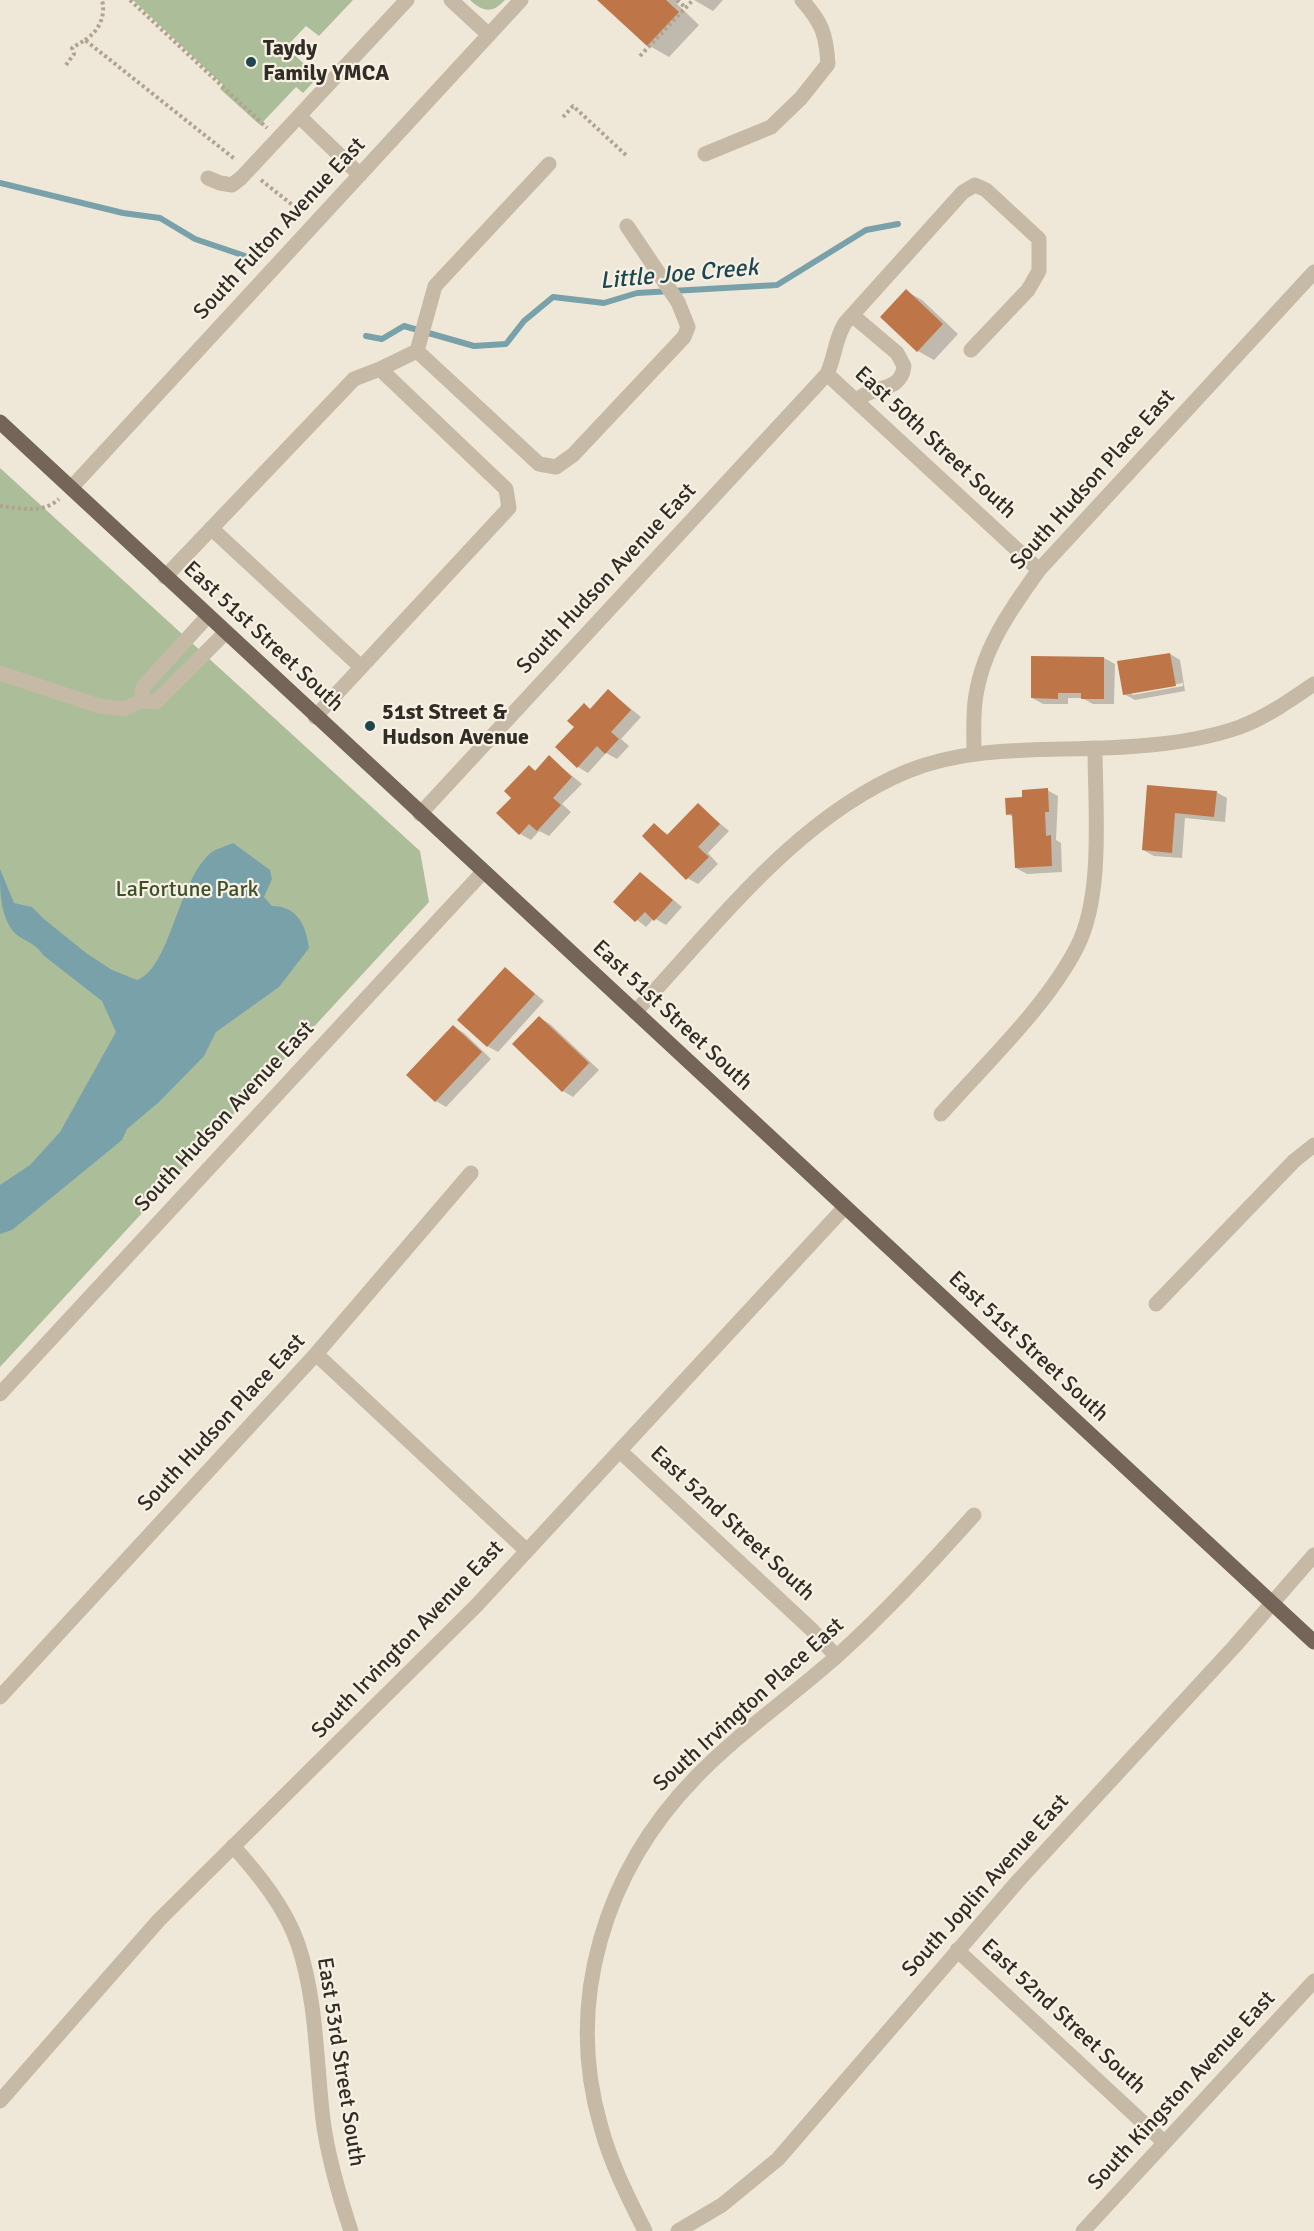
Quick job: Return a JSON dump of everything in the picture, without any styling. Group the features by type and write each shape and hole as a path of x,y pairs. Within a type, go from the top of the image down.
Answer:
{"main road":[{"name":"East 51st Street South","path":"0,422 207,617 1314,1642"}],"street":[{"path":"208,178 232,185 249,170 407,0"},
{"path":"451,0 489,35"},
{"name":"South Fulton Avenue East","path":"71,488 522,0"},
{"path":"705,154 771,127 801,98 828,64 826,36 818,18 802,0"},
{"path":"299,116 360,175"},
{"path":"165,577 354,379 380,369 419,344 435,286 549,164"},
{"path":"827,374 833,361 840,332 852,315 963,192 975,185 986,190 1039,239 1040,271 1028,290 971,350"},
{"path":"419,344 539,464 556,467 573,455 684,337 688,327 678,302 663,283 627,226"},
{"name":"South Hudson Place East","path":"974,753 975,701 988,651 1011,608 1040,570 1314,272"},
{"path":"852,315 897,353 904,366 897,383 867,392 856,401"},
{"path":"315,717 509,508 506,489 380,369"},
{"name":"East 50th Street South","path":"827,374 1040,570"},
{"name":"South Hudson Avenue East","path":"420,814 827,374"},
{"path":"211,528 361,668"},
{"path":"141,701 143,687 207,617"},
{"path":"0,673 99,706 124,709 141,701 156,702 225,633"},
{"path":"634,1012 762,875 803,835 830,814 873,787 909,770 974,753 1095,748 1193,739 1240,726 1288,702 1314,684"},
{"path":"941,1114 1047,993 1078,946 1094,884 1095,748"},
{"name":"South Hudson Avenue East","path":"0,1394 483,872"},
{"path":"1156,1304 1294,1161 1314,1145"},
{"name":"South Hudson Place East","path":"0,1697 316,1354 471,1173"},
{"name":"South Irvington Avenue East","path":"0,2101 134,1946 413,1670 621,1452 845,1207"},
{"path":"316,1354 527,1551"},
{"name":"East 52nd Street South","path":"621,1452 812,1630 836,1656"},
{"name":"South Irvington Place East","path":"645,2231 612,2162 600,2127 589,2073 588,1995 605,1922 639,1849 673,1802 703,1770 836,1656 911,1584 974,1515"},
{"name":"South Joplin Avenue East","path":"678,2231 722,2205 778,2159 957,1950 1314,1555"},
{"name":"East 53rd Street South","path":"233,1846 277,1903 297,1943 310,1994 323,2122 351,2231"},
{"name":"East 52nd Street South","path":"957,1950 1164,2142"},
{"name":"South Kingston Avenue East","path":"1083,2231 1314,1981"}],"path":[{"path":"66,65 74,54 72,48 75,44 95,32 101,21 102,0"},
{"path":"130,0 267,128"},
{"path":"678,0 686,8"},
{"path":"640,56 693,0"},
{"path":"85,40 300,211"},
{"path":"563,117 573,106 627,156"},
{"path":"0,506 36,510 52,506 71,488"}],"green space":[{"name":"Taydy Family YMCA","path":"133,0 353,0 319,36 306,26 286,47 318,77 303,93 296,87 260,125 220,89 223,85"},
{"path":"470,0 505,0 496,8 488,10"},
{"name":"LaFortune Park","path":"0,468 420,851 429,902 0,1367"}],"water":[{"path":"233,843 270,870 272,879 264,897 272,906 288,909 299,918 309,948 279,987 216,1032 204,1056 159,1102 127,1129 122,1140 12,1230 0,1234 0,1185 30,1165 60,1132 116,1032 102,1001 11,929 2,905 0,869 14,903 32,907 86,953 112,970 137,980 149,972 158,959 200,864 212,852"}],"building":[{"path":"597,0 666,0 679,12 647,46"},
{"path":"906,289 943,324 917,352 880,317"},
{"path":"1170,653 1176,686 1123,695 1117,661"},
{"path":"1031,656 1104,657 1104,699 1081,699 1081,693 1058,693 1058,699 1031,698"},
{"path":"608,689 631,710 611,732 619,739 605,754 597,746 577,768 555,747 574,727 567,721 584,703 590,709"},
{"path":"549,755 572,777 553,798 561,805 537,831 529,824 519,835 496,813 511,798 504,791 529,765 535,771"},
{"path":"1147,785 1217,791 1214,817 1175,813 1172,853 1142,850"},
{"path":"1048,788 1049,812 1045,812 1046,836 1051,835 1052,866 1015,868 1012,814 1006,815 1005,798 1022,797 1022,790"},
{"path":"698,803 720,824 698,847 709,857 686,880 642,836 654,823 667,835"},
{"path":"640,872 673,900 654,921 645,912 635,922 613,902"},
{"path":"505,967 535,994 487,1047 457,1020"},
{"path":"539,1016 589,1063 562,1092 512,1044"},
{"path":"453,1025 482,1052 435,1102 406,1075"}],"waterway":[{"name":"Little Joe Creek","path":"0,183 123,213 160,218 195,239 251,258"},
{"name":"Little Joe Creek","path":"366,336 382,339 404,326 474,346 506,344 524,321 553,297 604,303 637,293 777,285 866,230 898,224"}],"place":[{"name":"Taydy Family YMCA","path":"251,62"},
{"name":"51st Street & Hudson Avenue","path":"370,726"}]}
